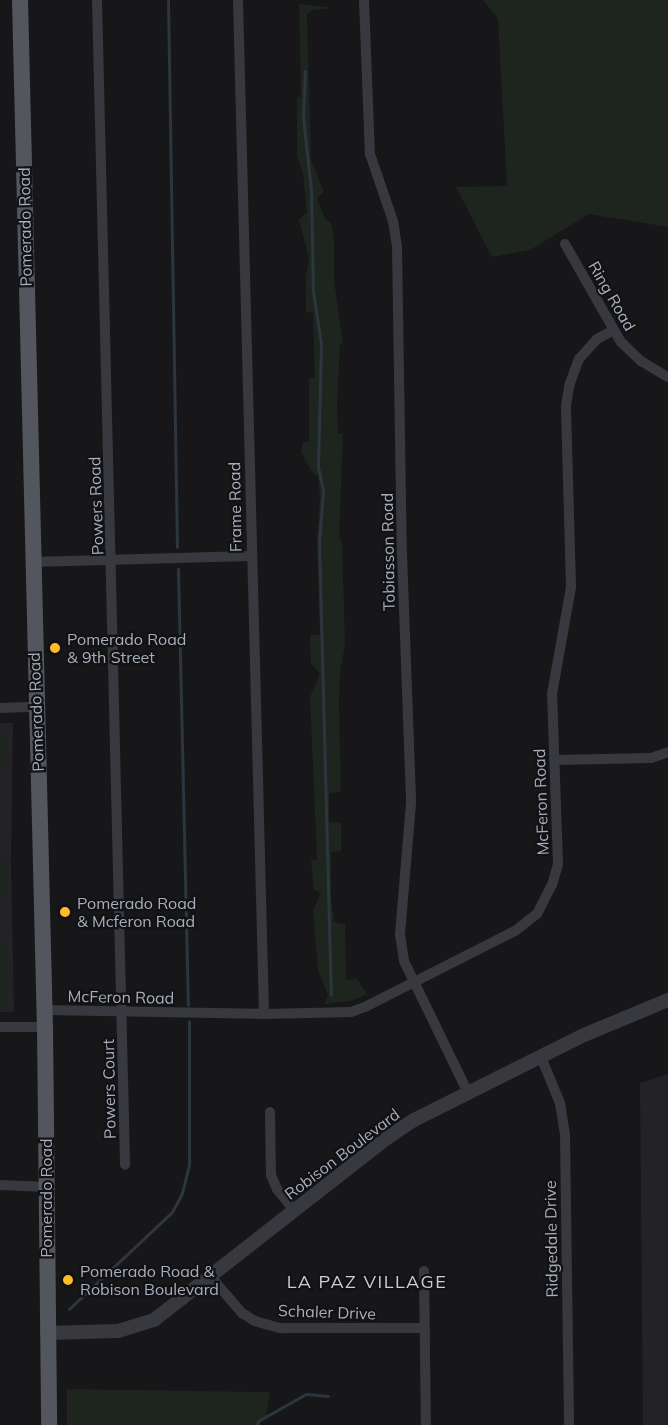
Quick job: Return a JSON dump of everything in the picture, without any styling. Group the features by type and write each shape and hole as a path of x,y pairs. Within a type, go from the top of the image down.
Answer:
{"main road":[{"name":"Pomerado Road","path":"20,0 44,1019 49,1425"}],"street":[{"name":"Powers Road","path":"97,0 123,1012"},
{"name":"Frame Road","path":"237,0 264,1014"},
{"name":"Tobiasson Road","path":"364,0 370,154 393,221 397,246 402,554 411,803 400,935 404,962 468,1093"},
{"name":"Ring Road","path":"565,244 612,331 640,361 668,377"},
{"name":"McFeron Road","path":"0,1027 44,1019 123,1012 264,1014 351,1011 365,1007 515,931 537,914 552,885 558,864 552,683 571,587 566,406 569,386 579,359 597,339 612,331"},
{"path":"32,562 251,556"},
{"path":"0,708 35,707"},
{"path":"554,760 651,758 668,752"},
{"name":"Robison Boulevard","path":"47,1333 118,1330 138,1327 154,1320 212,1277 387,1138 414,1120 642,1009 668,1000"},
{"name":"Powers Court","path":"123,1012 125,1164"},
{"name":"Ridgedale Drive","path":"541,1057 560,1103 565,1134 569,1425"},
{"path":"270,1112 271,1174 277,1189 295,1211"},
{"path":"0,1185 46,1187"},
{"path":"424,1271 426,1425"},
{"name":"Schaler Drive","path":"212,1277 242,1313 255,1321 280,1328 425,1329"}],"shaded area":[{"path":"483,0 668,0 668,227 589,214 530,250 492,257 456,187 507,186 498,19"},
{"path":"299,4 333,8 313,10 307,14 311,160 324,192 317,198 325,219 331,222 334,240 334,281 343,342 340,344 337,404 338,433 343,434 339,539 342,540 345,644 340,672 339,704 341,792 329,793 329,822 341,823 341,851 331,852 331,897 334,922 345,924 346,980 357,979 367,994 351,1001 324,1004 328,995 318,970 313,910 321,893 314,890 311,860 317,859 310,697 320,674 311,663 310,635 320,635 317,539 320,496 318,475 314,475 301,452 303,442 309,442 309,378 315,378 313,313 306,312 306,277 309,259 299,220 307,212 303,173 297,156 297,98 301,96"},
{"path":"0,723 13,723 11,861 14,1012 0,1012"},
{"path":"0,732 6,732 0,792"},
{"path":"0,849 6,866 4,896 0,901"},
{"path":"0,941 8,955 7,1004 0,1003"},
{"path":"668,1074 668,1425 643,1425 640,1083"},
{"path":"67,1389 270,1392 266,1417 258,1421 257,1425 67,1425"}],"waterway":[{"path":"168,0 177,547"},
{"path":"305,71 303,117 311,190 313,291 321,344 318,467 323,491 319,542 331,995"},
{"path":"178,569 188,1005"},
{"path":"69,1309 172,1212 182,1193 189,1165 189,1021"},
{"path":"257,1425 258,1421 306,1394 328,1396"}],"place":[{"name":"Pomerado Road & 9th Street","path":"55,648"},
{"name":"Pomerado Road & Mcferon Road","path":"65,912"},
{"name":"Pomerado Road & Robison Boulevard","path":"68,1280"}],"district":[{"name":"LA PAZ VILLAGE","path":"367,1282"}]}
